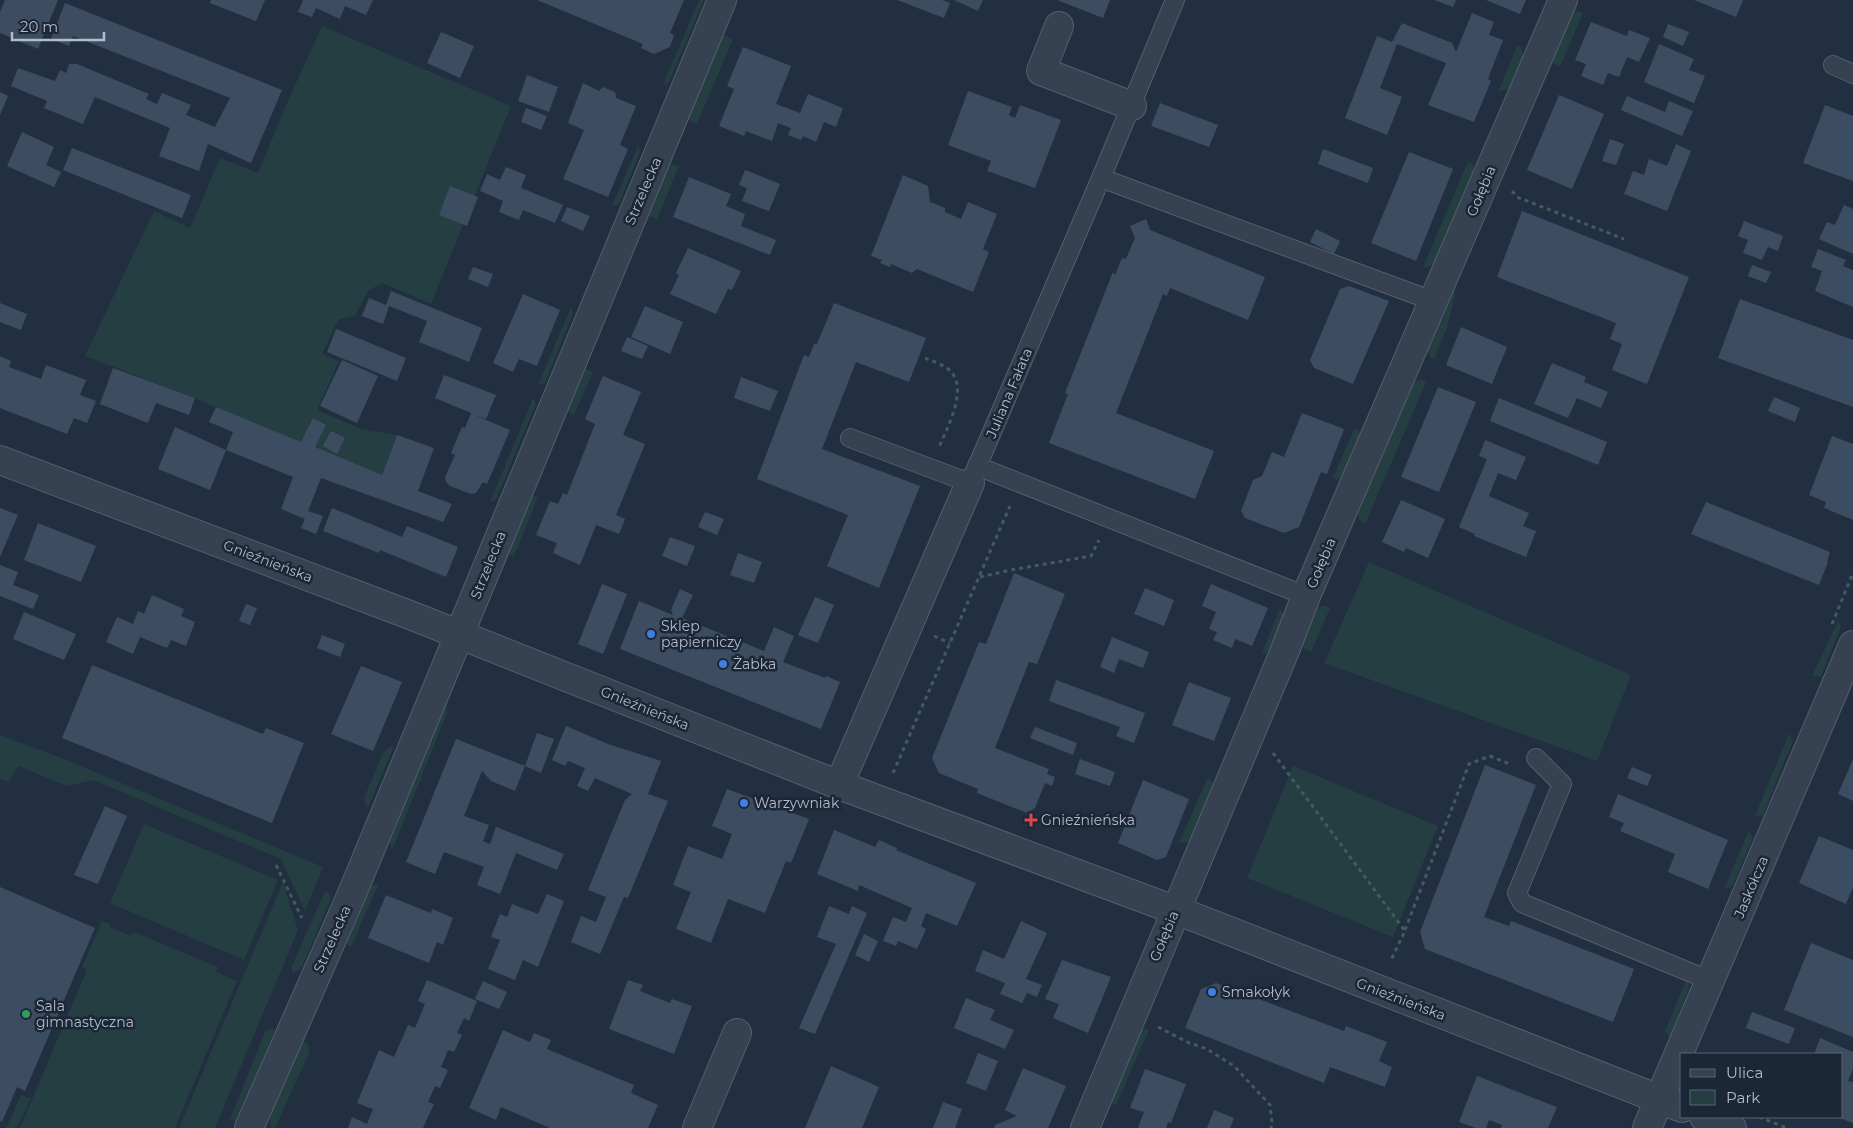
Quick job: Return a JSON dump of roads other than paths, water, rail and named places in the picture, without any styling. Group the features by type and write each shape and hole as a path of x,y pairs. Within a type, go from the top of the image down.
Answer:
{"street":[{"name":"Strzelecka","path":"249,1128 351,896 722,0"},
{"name":"Gołębia","path":"1085,1128 1306,596 1563,0"},
{"path":"1059,26 1041,71 1132,106"},
{"name":"Gnieźnieńska","path":"0,460 459,635 839,785 1175,911 1671,1103"},
{"name":"Juliana Fałata","path":"839,785 974,475"},
{"name":"Jaskółcza","path":"1687,1053 1711,981 1853,645"},
{"path":"697,1128 737,1033"},
{"name":"Jaskółcza","path":"1647,1128 1671,1103 1680,1076"},
{"path":"1707,1118 1732,1128"}],"lane":[{"name":"Juliana Fałata","path":"974,475 1132,106 1175,0"},
{"path":"1834,65 1853,74"},
{"path":"1101,178 1433,301"},
{"path":"850,438 930,468 1020,484 1306,596"},
{"path":"1536,758 1562,784 1517,893 1522,903 1711,981"}],"place":[{"name":"Sklep papierniczy","path":"651,634"},
{"name":"Żabka","path":"723,664"},
{"name":"Warzywniak","path":"744,803"},
{"name":"Gnieźnieńska","path":"1031,820"},
{"name":"Smakołyk","path":"1212,992"},
{"name":"Sala gimnastyczna","path":"26,1014"}]}
